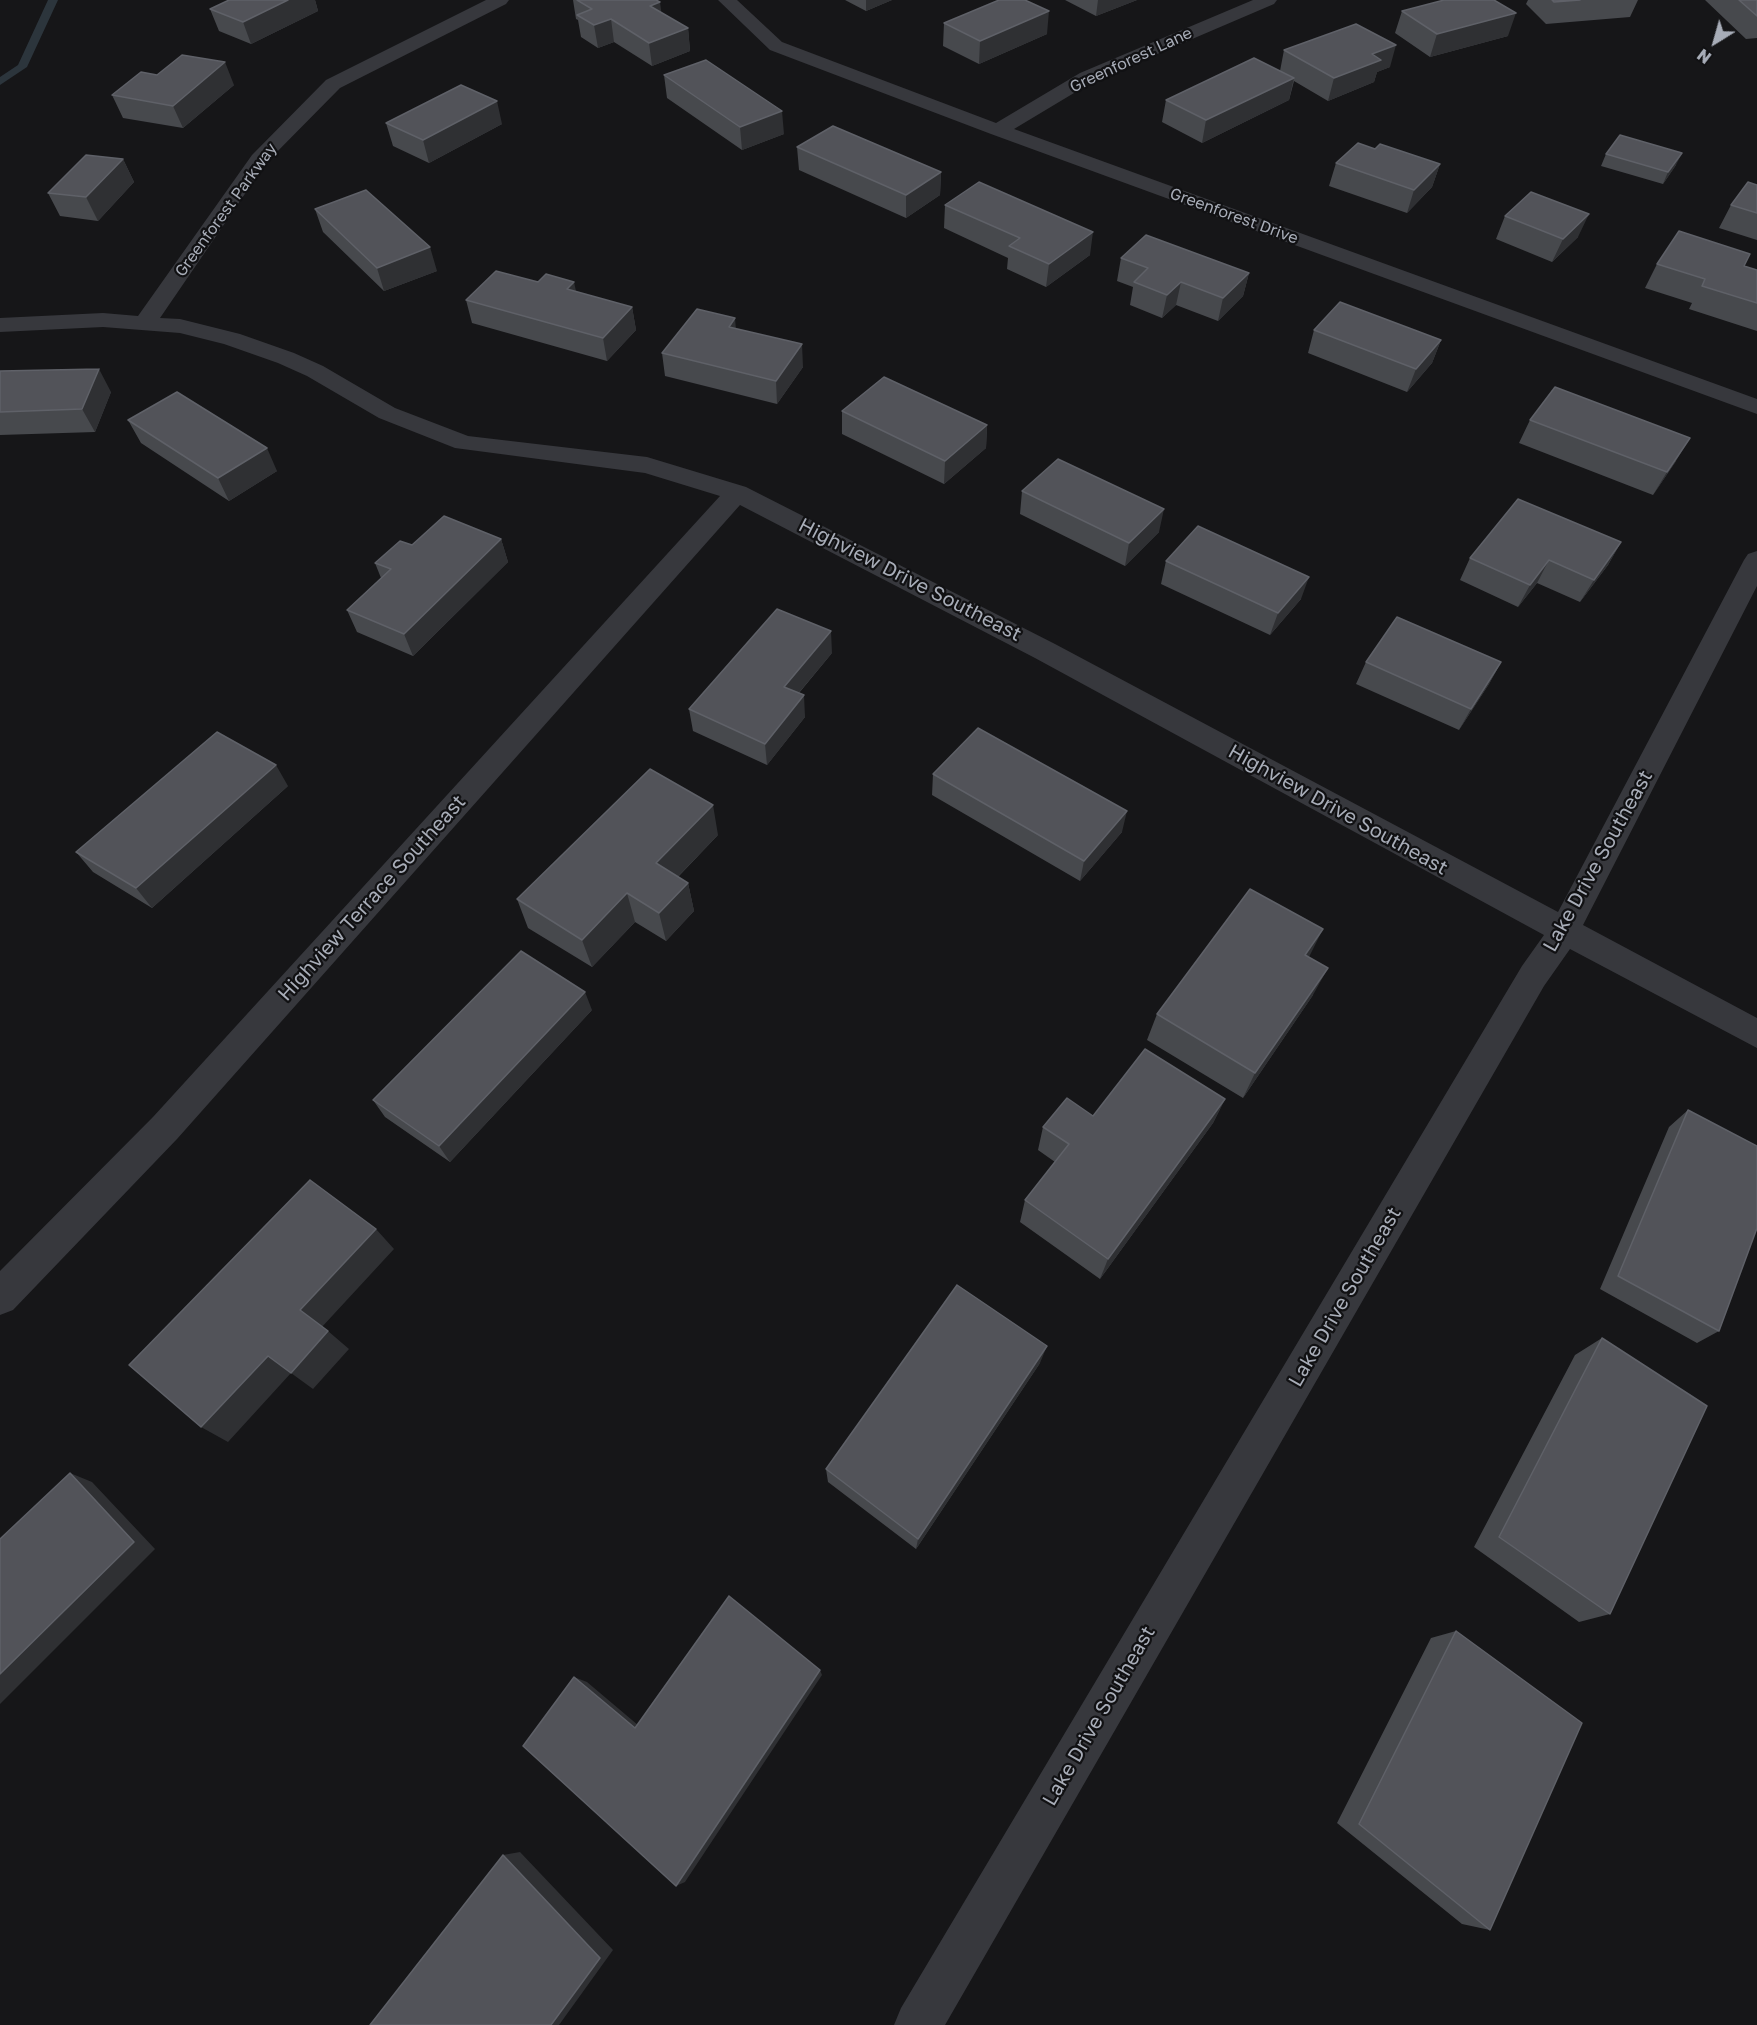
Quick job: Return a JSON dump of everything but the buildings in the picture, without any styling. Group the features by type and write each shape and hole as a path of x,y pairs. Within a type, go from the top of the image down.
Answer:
{"street":[{"name":"Greenforest Parkway","path":"146,321 259,159 333,84 500,0"},
{"name":"Greenforest Drive","path":"727,0 776,46 998,130 1757,407"},
{"name":"Greenforest Lane","path":"998,130 1087,77 1269,0"},
{"name":"Highview Drive Southeast","path":"0,325 44,321 146,321 191,328 286,358 315,371 387,413 464,443 647,465 737,493 1046,651 1757,1034"},
{"name":"Highview Terrace Southeast","path":"0,1297 165,1128 737,493"},
{"name":"Lake Drive Southeast","path":"918,2025 1533,976 1564,932 1757,560"}],"waterway":[{"path":"0,82 22,67 53,0"}]}
